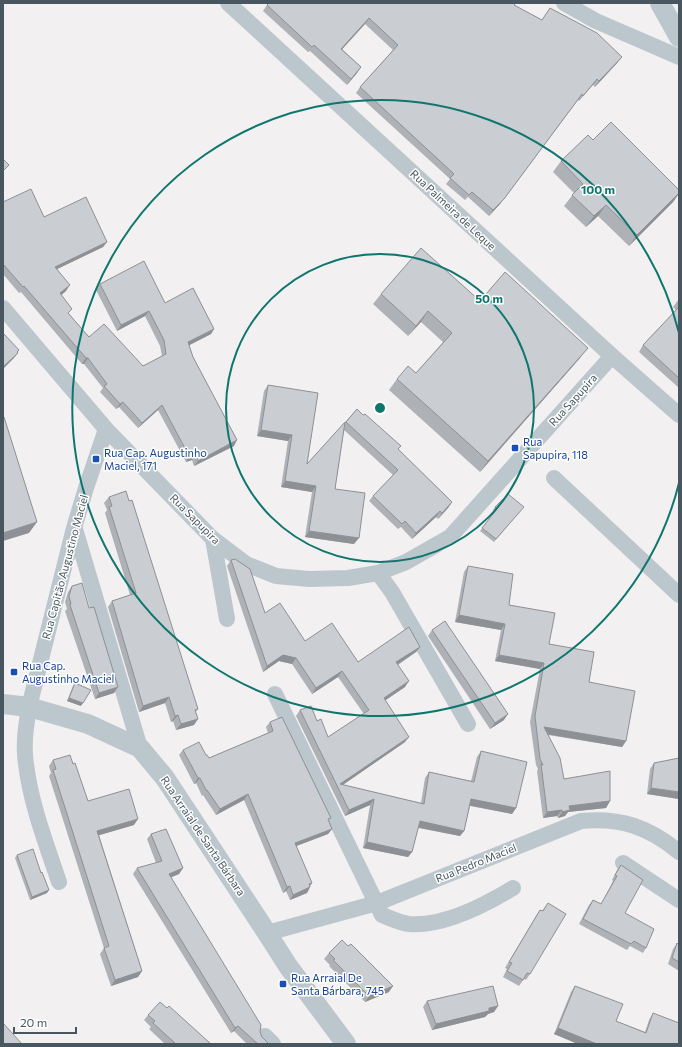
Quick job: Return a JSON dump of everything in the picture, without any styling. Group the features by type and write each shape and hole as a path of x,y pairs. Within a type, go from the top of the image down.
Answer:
{"street":[{"path":"564,3 596,21 679,57"},
{"path":"660,3 679,37"},
{"name":"Rua Palmeira de Leque","path":"230,4 612,356 679,415"},
{"name":"Rua Sapupira","path":"3,308 106,429 213,539 246,564 276,576 309,580 348,578 378,573 406,562 450,537 612,356"},
{"name":"Rua Capitão Augustino Maciel","path":"59,882 33,804 26,763 25,732 29,707 74,528 106,429"},
{"path":"554,478 679,595"},
{"path":"74,528 140,748"},
{"path":"213,539 227,619"},
{"path":"378,573 392,592 468,724"},
{"path":"275,694 382,915 408,924 437,922 474,909 513,888"},
{"name":"Rua Arraial de Santa Bárbara","path":"3,704 29,707 88,724 140,748 165,778 268,933 288,966 346,1044"},
{"name":"Rua Pedro Maciel","path":"268,933 377,903 582,821 598,820 631,824 654,835 679,852"},
{"path":"624,863 679,900"}],"building":[{"path":"269,3 516,3 514,5 542,20 550,8 597,33 622,57 599,81 597,79 583,96 582,94 504,199 493,210 472,192 469,195 450,178 454,174 360,87 398,45 369,18 341,49 361,67 351,79 314,45 312,47 267,5"},
{"path":"611,122 679,190 679,193 637,235 606,205 594,216 572,195 583,184 561,161 588,135 593,140"},
{"path":"3,159 9,165 3,171"},
{"path":"31,189 44,217 86,197 107,242 55,267 70,285 60,293 72,309 68,313 89,337 104,324 143,366 166,354 164,340 149,311 121,325 100,284 144,261 165,303 193,288 214,329 188,342 193,357 237,440 198,461 196,454 189,456 162,405 142,423 123,402 120,404 104,386 107,384 88,358 86,358 3,264 3,202"},
{"path":"421,248 480,301 505,272 588,348 488,461 397,379 408,366 416,373 452,333 428,311 416,326 381,294"},
{"path":"679,307 679,378 643,345"},
{"path":"3,333 19,350 17,352 18,353 3,367"},
{"path":"268,385 318,393 307,464 345,422 335,489 365,493 359,538 309,531 316,486 285,481 292,435 261,430"},
{"path":"357,409 363,415 365,414 401,446 398,449 452,502 442,513 440,511 416,533 405,521 402,524 373,496 398,470 346,422"},
{"path":"3,417 37,522 3,533"},
{"path":"126,491 129,501 132,500 198,709 195,710 198,719 181,724 178,715 175,716 169,697 143,706 112,601 136,593 109,507 112,506 109,497"},
{"path":"508,494 524,507 496,539 482,528 497,509 495,507"},
{"path":"235,559 250,569 265,613 280,603 305,641 332,623 358,662 409,627 420,647 396,662 409,681 384,698 409,737 340,784 424,804 429,772 474,782 481,751 527,762 516,808 471,799 464,831 420,821 412,852 367,842 374,799 349,810 300,710 311,706 317,721 321,719 328,737 369,710 342,671 316,688 296,658 283,655 267,666 231,560"},
{"path":"468,566 513,574 509,605 555,613 549,644 594,652 589,682 635,691 626,741 544,727 560,758 564,779 610,771 610,801 569,806 570,810 562,812 562,810 547,812 541,764 543,765 540,759 535,716 544,663 499,655 505,624 459,615"},
{"path":"82,583 89,608 94,607 118,687 99,693 70,605 69,596 72,586"},
{"path":"445,621 508,714 495,723 432,630"},
{"path":"75,683 91,690 83,703 69,698"},
{"path":"282,717 331,818 328,819 332,829 295,843 312,883 309,884 310,887 293,895 290,886 287,887 248,794 220,809 206,790 200,778 198,778 183,750 199,742 209,758 273,731 270,722"},
{"path":"70,755 73,764 75,763 88,801 129,789 138,819 97,831 142,971 115,980 104,948 109,946 53,770 56,769 53,760"},
{"path":"679,758 679,792 651,788 654,763"},
{"path":"166,829 183,868 169,874 261,1025 260,1032 262,1037 269,1044 258,1044 238,1026 235,1028 137,868 162,861 151,834"},
{"path":"33,849 41,873 42,872 49,890 32,897 17,855"},
{"path":"621,865 643,880 625,913 654,929 646,948 634,941 631,944 583,919 593,900 601,904 617,876 615,875"},
{"path":"548,903 566,914 530,974 527,973 523,980 507,971 512,963 509,962 540,910 543,911"},
{"path":"342,940 348,946 351,944 393,986 369,996 333,960 335,959 329,953"},
{"path":"677,943 679,945 679,962 672,958"},
{"path":"493,986 498,1006 489,1008 489,1011 436,1024 427,1001"},
{"path":"575,986 623,1004 616,1021 646,1033 653,1013 679,1023 679,1044 597,1044 558,1028"},
{"path":"160,1002 167,1008 169,1006 211,1044 176,1044 153,1023 155,1021 148,1015"},
{"path":"3,1023 22,1044 3,1044"}],"place":[{"name":"Rua Sapupira, 118","path":"515,448"},
{"name":"Rua Cap. Augustinho Maciel, 171","path":"96,459"},
{"name":"Rua Cap. Augustinho Maciel","path":"14,672"},
{"name":"Rua Arraial De Santa Bárbara, 745","path":"283,984"}]}
